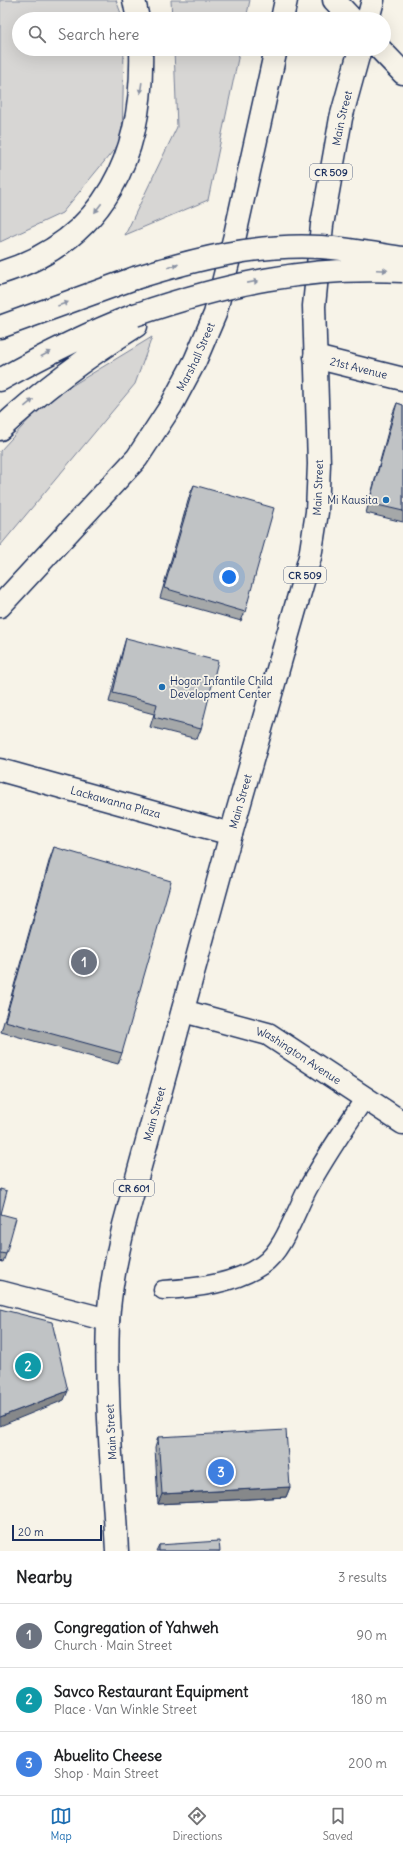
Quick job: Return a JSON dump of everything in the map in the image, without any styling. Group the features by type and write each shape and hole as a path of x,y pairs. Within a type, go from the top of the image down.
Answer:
{"main road":[{"path":"134,0 137,12"},
{"path":"283,12 286,0"},
{"path":"334,0 345,12"},
{"path":"370,12 373,0"},
{"path":"0,273 20,267 46,254 70,237 91,217 109,194 123,167 132,140 142,80 141,56"},
{"name":"Marshall Street","path":"0,606 137,458 171,406 195,361 215,314 236,235 274,56"},
{"name":"Main Street","path":"117,1551 109,1415 108,1320 114,1270 124,1225 231,834 310,558 317,512 319,464 314,306 322,225 341,118 358,56"},
{"path":"387,56 403,73"},
{"path":"0,327 135,278 180,264 227,254 275,248 320,247 403,258"},
{"path":"0,380 47,353 91,332 136,320 180,300 229,286 317,271 364,269 403,271"},
{"path":"0,429 66,373 136,320"},
{"name":"21st Avenue","path":"315,357 403,379"},
{"name":"Lackawanna Plaza","path":"0,770 231,834"},
{"name":"Washington Avenue","path":"183,1011 268,1034 403,1123"},
{"path":"0,1292 108,1320"}],"lane":[{"path":"163,1290 186,1289 227,1281 262,1265 277,1250 308,1190 365,1098"}],"shaded area":[{"path":"0,0 116,0 120,12 12,12 12,56 124,56 122,140 62,213 0,242"},
{"path":"171,0 250,0 247,12 172,12"},
{"path":"174,56 239,56 208,200 125,235 177,127"},
{"path":"152,337 135,384 0,546 0,451 45,402"}],"building":[{"path":"397,403 403,405 403,511 369,503"},
{"path":"194,485 274,508 245,612 164,588"},
{"name":"Hogar Infantile Child Development Center","path":"126,638 218,661 201,729 154,717 157,704 113,693"},
{"path":"54,847 171,881 122,1053 5,1021"},
{"path":"0,1189 7,1191 1,1214 16,1218 6,1254 0,1253"},
{"path":"0,1309 52,1322 68,1391 0,1417"},
{"path":"286,1430 290,1487 162,1494 158,1437"},
{"path":"219,1541 220,1551 159,1551 159,1545"}],"place":[{"name":"Mi Kausita","path":"386,500"},
{"name":"Hogar Infantile Child Development Center","path":"162,687"},
{"name":"Congregation of Yahweh","path":"84,962"},
{"name":"Savco Restaurant Equipment","path":"28,1366"},
{"name":"Abuelito Cheese","path":"221,1472"}]}
